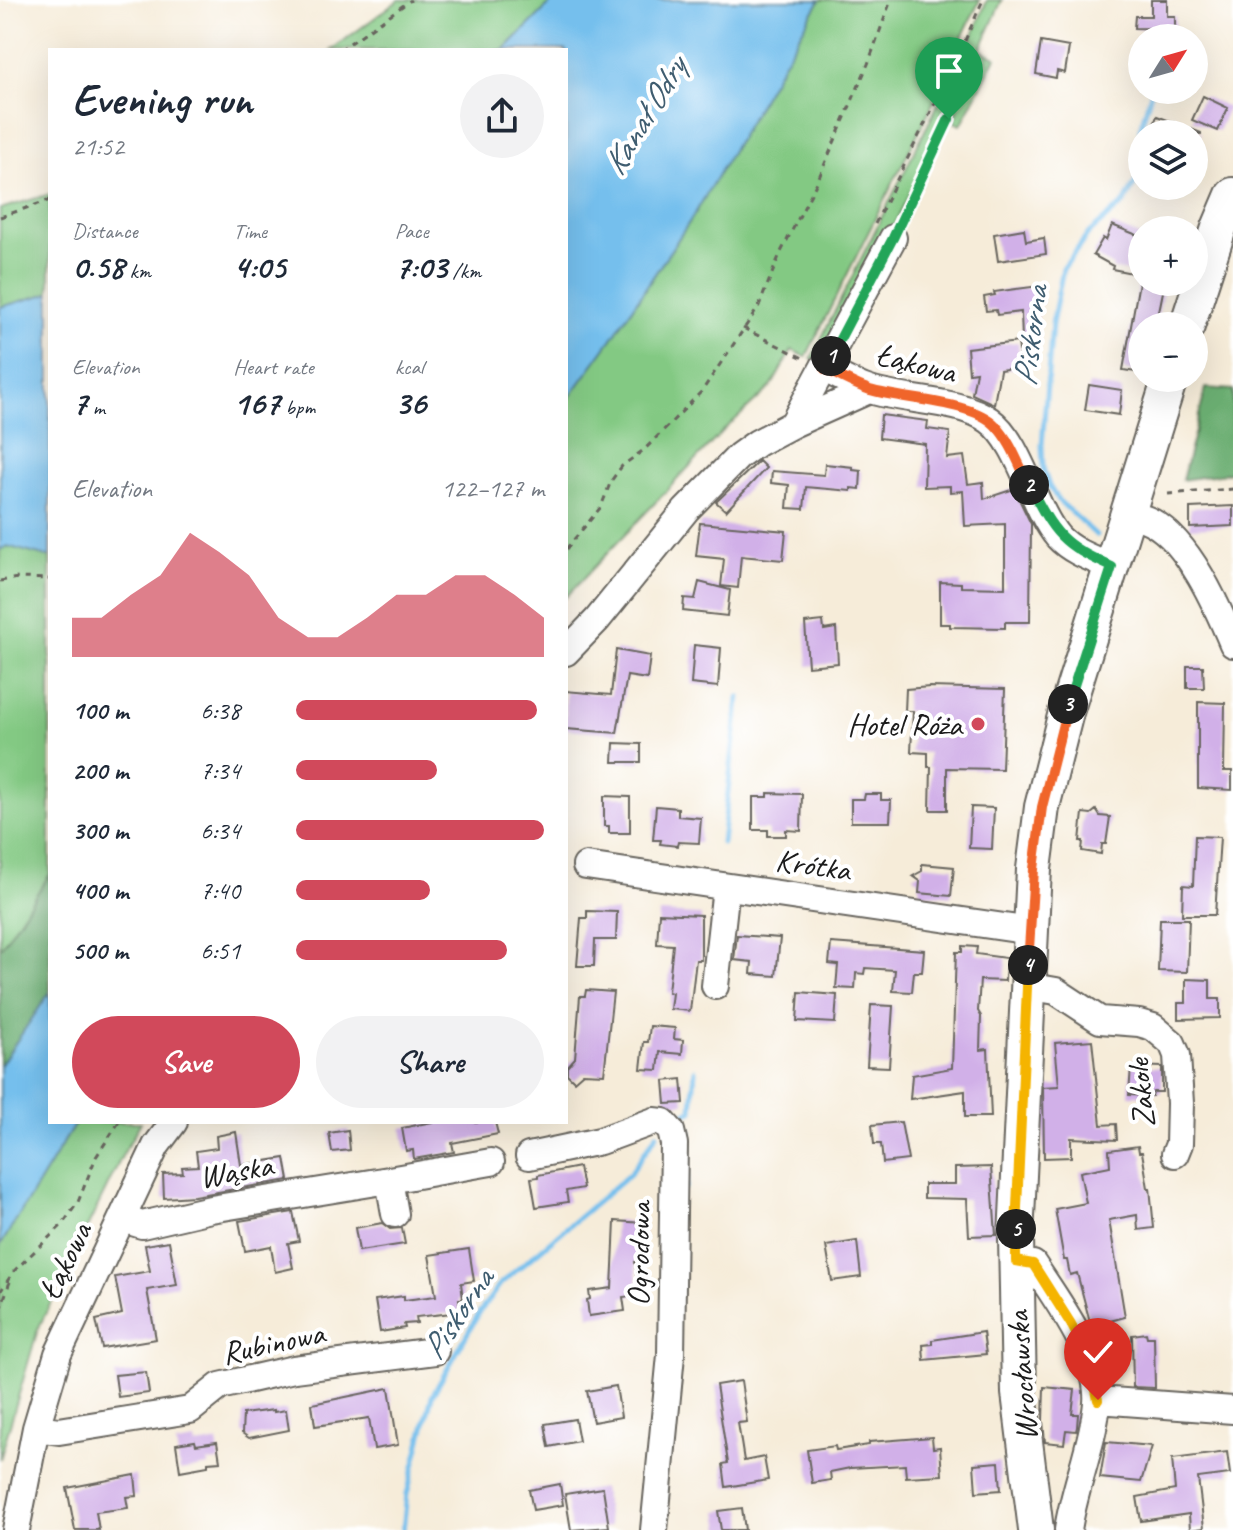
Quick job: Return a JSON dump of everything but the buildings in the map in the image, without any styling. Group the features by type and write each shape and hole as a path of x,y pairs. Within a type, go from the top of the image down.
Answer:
{"main road":[{"path":"1192,312 1233,195"},
{"name":"Wrocławska","path":"1036,1530 1019,1393 1016,1261 1034,869 1042,807 1066,712 1166,392"}],"street":[{"path":"816,365 882,235"},
{"name":"Łąkowa","path":"793,424 816,365 869,390 939,404 989,419 1005,437 1058,536 1079,552 1112,567"},
{"path":"568,650 597,620 686,510 739,456 793,424 869,390"},
{"path":"1128,513 1154,523 1178,544 1212,596 1233,644"},
{"name":"Krótka","path":"586,866 1031,931"},
{"path":"715,986 726,887"},
{"name":"Zakole","path":"1027,986 1056,991 1100,1020 1153,1027 1172,1043 1177,1055 1180,1103 1179,1144 1175,1154"},
{"name":"Ogrodowa","path":"529,1156 600,1141 654,1121 663,1122 671,1131 674,1144 671,1355 654,1530"},
{"name":"Łąkowa","path":"16,1530 36,1428 58,1354 156,1146 172,1124"},
{"name":"Wąska","path":"123,1219 142,1225 211,1209 491,1162"},
{"path":"376,1182 395,1214"},
{"path":"1016,1261 1033,1264 1071,1324 1090,1360 1098,1400 1068,1530"},
{"name":"Rubinowa","path":"36,1428 59,1431 190,1410 220,1386 294,1369 435,1351"},
{"path":"1098,1400 1233,1410"}],"path":[{"path":"343,48 411,0"},
{"path":"568,547 601,507 611,481 622,466 645,449 702,391 758,308 868,64 891,0"},
{"path":"882,235 983,0"},
{"path":"882,235 937,146 949,119 956,61"},
{"path":"0,217 48,201"},
{"path":"743,328 816,365"},
{"path":"1168,494 1233,489"},
{"path":"0,581 48,579"},
{"path":"0,1292 14,1271 62,1225 78,1202 96,1157 118,1124"},
{"path":"0,1310 14,1271"}],"green space":[{"path":"399,0 554,0 506,48 334,48"},
{"path":"820,0 980,0 941,81 943,83 806,357 792,350 771,387 723,431 568,595 568,399 696,212"},
{"path":"987,0 1002,0 980,50 996,57 961,125 954,122 966,52"},
{"path":"948,84 945,117 933,138 934,145 823,366 811,359"},
{"path":"48,195 48,294 0,307 0,209"},
{"path":"1208,388 1233,390 1232,472 1182,480 1205,392"},
{"path":"7,546 48,556 48,877 0,949 0,550"},
{"path":"48,877 48,995 0,1066 0,949"},
{"path":"75,1124 140,1124 38,1329 0,1459 0,1246"}],"water":[{"name":"Kanał Odry","path":"554,0 820,0 696,212 568,399 568,48 506,48"},
{"path":"48,294 48,557 7,546 0,550 0,307"},
{"path":"48,995 48,1124 75,1124 0,1246 0,1066"}],"waterway":[{"name":"Piskorna","path":"1096,535 1058,500 1043,468 1042,445 1052,324 1063,269 1089,233 1125,202 1136,181 1141,159 1140,128 1148,104"},
{"name":"Piskorna","path":"722,843 739,697"},
{"name":"Piskorna","path":"672,1118 692,1111 695,1070"},
{"path":"686,1187 690,1130"},
{"name":"Piskorna","path":"403,1530 407,1494 432,1396 479,1313 501,1283 630,1174 657,1134"}],"place":[{"name":"Hotel Róża","path":"978,724"}],"route":[{"path":"949,119 893,238 825,369 869,390 939,404 989,419 1005,437 1058,536 1079,552 1112,567 1066,712 1042,807 1034,869 1016,1237 1016,1261 1033,1264 1090,1360 1098,1400"}]}
